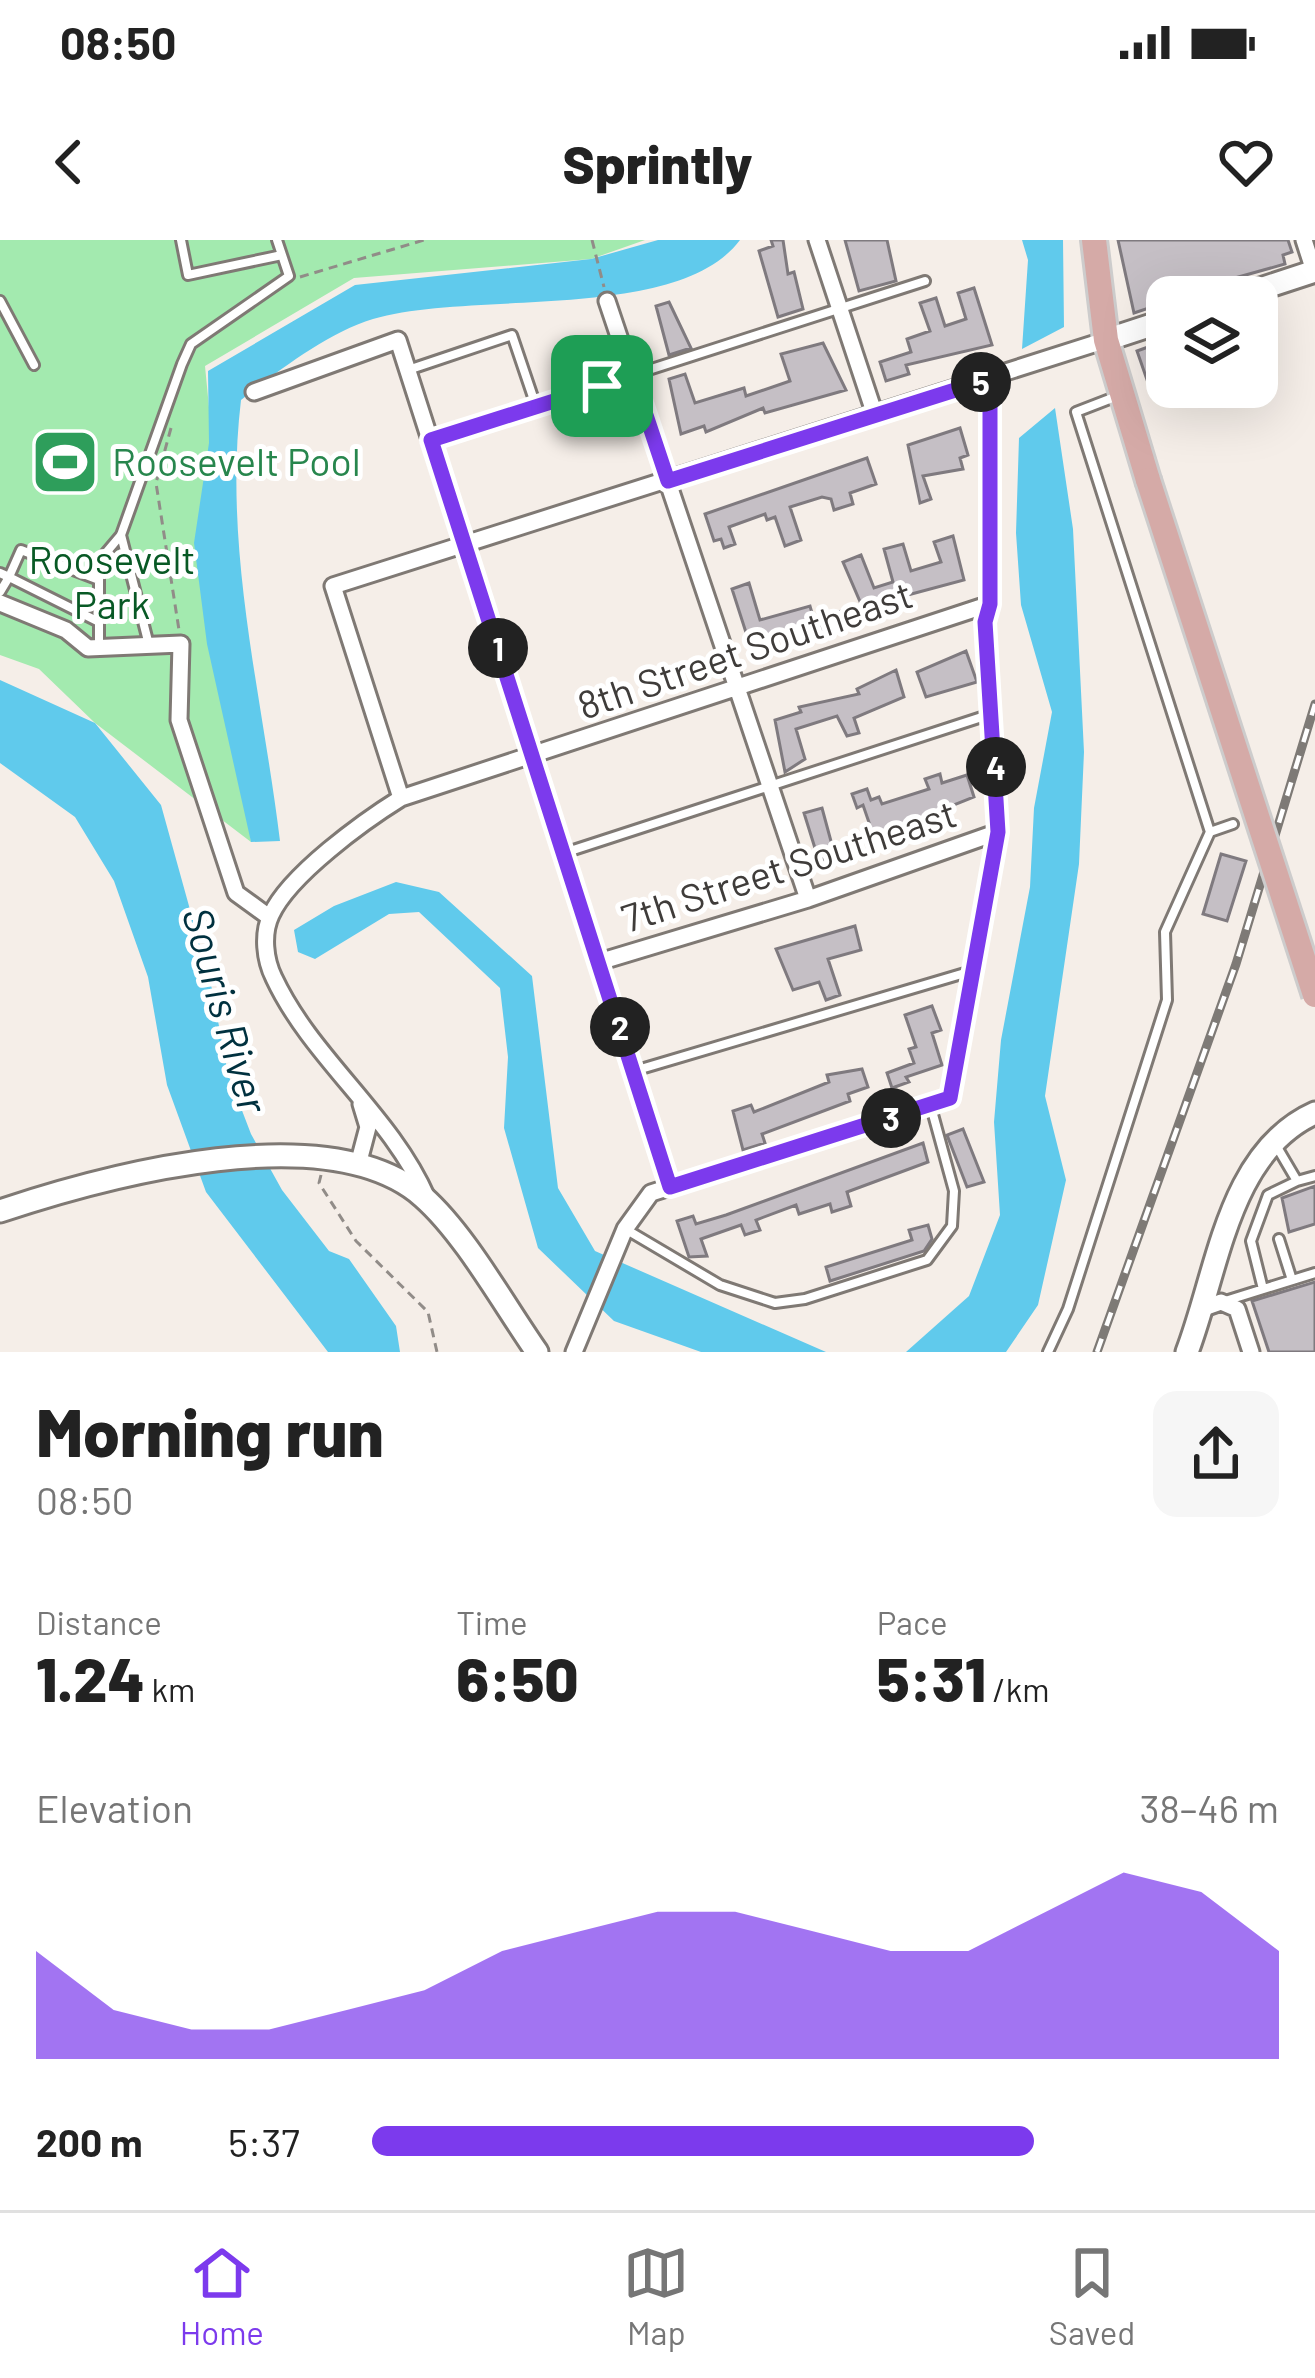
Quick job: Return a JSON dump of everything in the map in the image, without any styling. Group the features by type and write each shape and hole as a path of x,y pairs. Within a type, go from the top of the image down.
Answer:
{"main road":[{"path":"1094,240 1106,340 1121,395 1315,995"}],"street":[{"path":"817,240 875,416"},
{"path":"1278,283 1315,271 1304,240"},
{"path":"607,301 808,899"},
{"path":"401,798 333,586 1146,327"},
{"path":"254,392 398,340 670,1187"},
{"path":"574,1352 639,1204 670,1187 950,1098 998,832 985,622 990,604 990,379"},
{"path":"0,603 66,631 88,648 181,644 179,720 236,893 274,910 266,941 272,975 538,1352"},
{"name":"8th Street Southeast","path":"274,910 365,821 401,798 990,604"},
{"name":"7th Street Southeast","path":"599,962 808,899 998,832"},
{"path":"355,1091 368,1127 359,1161"},
{"path":"1187,1352 1212,1305 1272,1139 1315,1113"},
{"path":"0,1211 111,1178 288,1155 359,1161 428,1201"},
{"path":"1212,1305 1237,1309 1251,1352"}],"lane":[{"path":"181,240 188,275 282,255"},
{"path":"99,648 99,561 121,535 191,344 289,276 277,240"},
{"path":"431,440 925,281"},
{"path":"0,301 34,365"},
{"path":"408,370 512,335 535,404"},
{"path":"1048,1352 1069,1309 1167,1000 1166,932 1210,832 1076,412 1121,395"},
{"path":"121,535 149,646"},
{"path":"0,592 4,575 21,550 99,580"},
{"path":"4,575 99,622"},
{"path":"564,853 994,712"},
{"path":"1210,832 1233,824"},
{"path":"634,1072 976,969"},
{"path":"624,1232 720,1285 775,1303 805,1299 927,1261 952,1226 954,1191 931,1106"},
{"path":"1272,1139 1297,1181"},
{"path":"1263,1289 1251,1241 1250,1202 1315,1176"},
{"path":"1279,1239 1292,1280"},
{"path":"1212,1305 1315,1273"}],"path":[{"path":"297,278 424,240"},
{"path":"592,240 607,301"},
{"path":"175,417 156,484 181,644"},
{"path":"326,1156 319,1183 356,1240 428,1312 437,1352"}],"green space":[{"name":"Roosevelt Park","path":"0,240 645,240 591,259 354,278 205,366 251,842 95,723 39,669 0,655"}],"water":[{"path":"658,240 740,240 710,266 670,283 622,294 463,306 373,319 321,343 241,400 237,511 241,566 280,841 251,842 207,644 194,543 209,443 208,371 355,285 591,259"},
{"path":"1022,240 1063,240 1064,327 1022,349 1028,260"},
{"path":"1055,408 1073,529 1084,752 1079,864 1045,1096 1066,1180 1038,1305 1006,1352 906,1352 969,1296 1000,1215 994,1122 1001,1040 1030,887 1034,808 1052,712 1021,605 1016,533 1019,438"},
{"path":"0,680 95,723 161,805 212,989 228,1074 251,1134 282,1190 329,1251 349,1259 396,1326 400,1352 328,1352 206,1192 167,1085 148,977 114,881 75,817 0,763"},
{"path":"396,882 439,892 532,976 558,1188 595,1251 826,1352 701,1352 614,1321 538,1248 504,1128 508,1057 500,988 419,912 389,914 315,959 298,952 294,930 334,906"}],"building":[{"path":"771,240 783,240 788,274 794,272 803,309 778,317 759,251 773,246"},
{"path":"845,240 887,240 896,281 859,291"},
{"path":"1118,240 1288,240 1292,252 1283,255 1285,264 1242,276 1146,276 1146,309 1134,313"},
{"path":"974,288 992,345 906,365 909,374 886,381 880,362 911,352 907,339 930,331 920,303 936,298 945,326 966,319 958,293"},
{"path":"669,302 691,348 669,355 656,306"},
{"path":"823,343 846,390 765,413 763,408 706,432 704,426 681,434 669,379 685,374 695,403 744,388 746,396 790,381 781,354"},
{"path":"1146,348 1146,377 1137,351"},
{"path":"960,428 968,455 960,458 963,469 923,476 931,499 920,503 908,445"},
{"path":"867,458 876,484 850,493 853,504 834,510 831,499 822,497 790,507 801,540 785,546 775,517 767,520 765,514 729,527 735,544 724,548 721,539 714,541 705,514"},
{"path":"953,536 964,580 878,603 879,615 804,641 800,629 751,648 732,589 749,583 760,620 810,606 814,620 861,604 843,562 861,555 874,588 893,582 884,549 903,544 911,571 941,562 934,542"},
{"path":"966,651 977,682 926,697 917,672"},
{"path":"896,670 904,697 854,718 859,733 847,736 837,716 796,729 805,759 785,772 775,720 801,712 799,707 859,694 857,689"},
{"path":"940,774 942,783 967,775 974,797 874,837 863,805 857,808 852,794 867,789 871,800 879,797 882,804 929,789 925,779"},
{"path":"822,808 835,856 819,861 804,813"},
{"path":"1221,854 1246,861 1227,921 1203,914"},
{"path":"855,926 861,950 828,959 840,995 826,1000 819,982 793,990 776,949"},
{"path":"932,1006 941,1030 932,1033 942,1065 906,1077 909,1082 892,1088 887,1073 914,1063 909,1049 916,1047 905,1015"},
{"path":"862,1069 868,1087 848,1094 850,1101 762,1134 765,1143 743,1150 733,1111 751,1105 754,1112 829,1082 827,1075"},
{"path":"963,1129 984,1182 967,1187 947,1135"},
{"path":"923,1143 928,1162 847,1192 851,1206 832,1212 830,1204 799,1214 796,1205 756,1220 760,1230 745,1235 741,1225 701,1239 707,1256 689,1257 677,1221 693,1216 696,1224 726,1215"},
{"path":"1315,1186 1315,1224 1289,1232 1282,1198"},
{"path":"928,1225 932,1239 924,1251 830,1281 826,1267 912,1240 909,1230"},
{"path":"1315,1282 1315,1352 1269,1352 1252,1301"}],"railway":[{"path":"1097,1352 1236,964 1315,704"}],"place":[{"name":"Roosevelt Pool","path":"65,462"}],"route":[{"path":"633,376 668,481 990,379 990,604 985,622 998,832 950,1098 670,1187 431,440 602,386 633,376"}],"water label":[{"name":"Souris River","path":"225,1010"}]}
